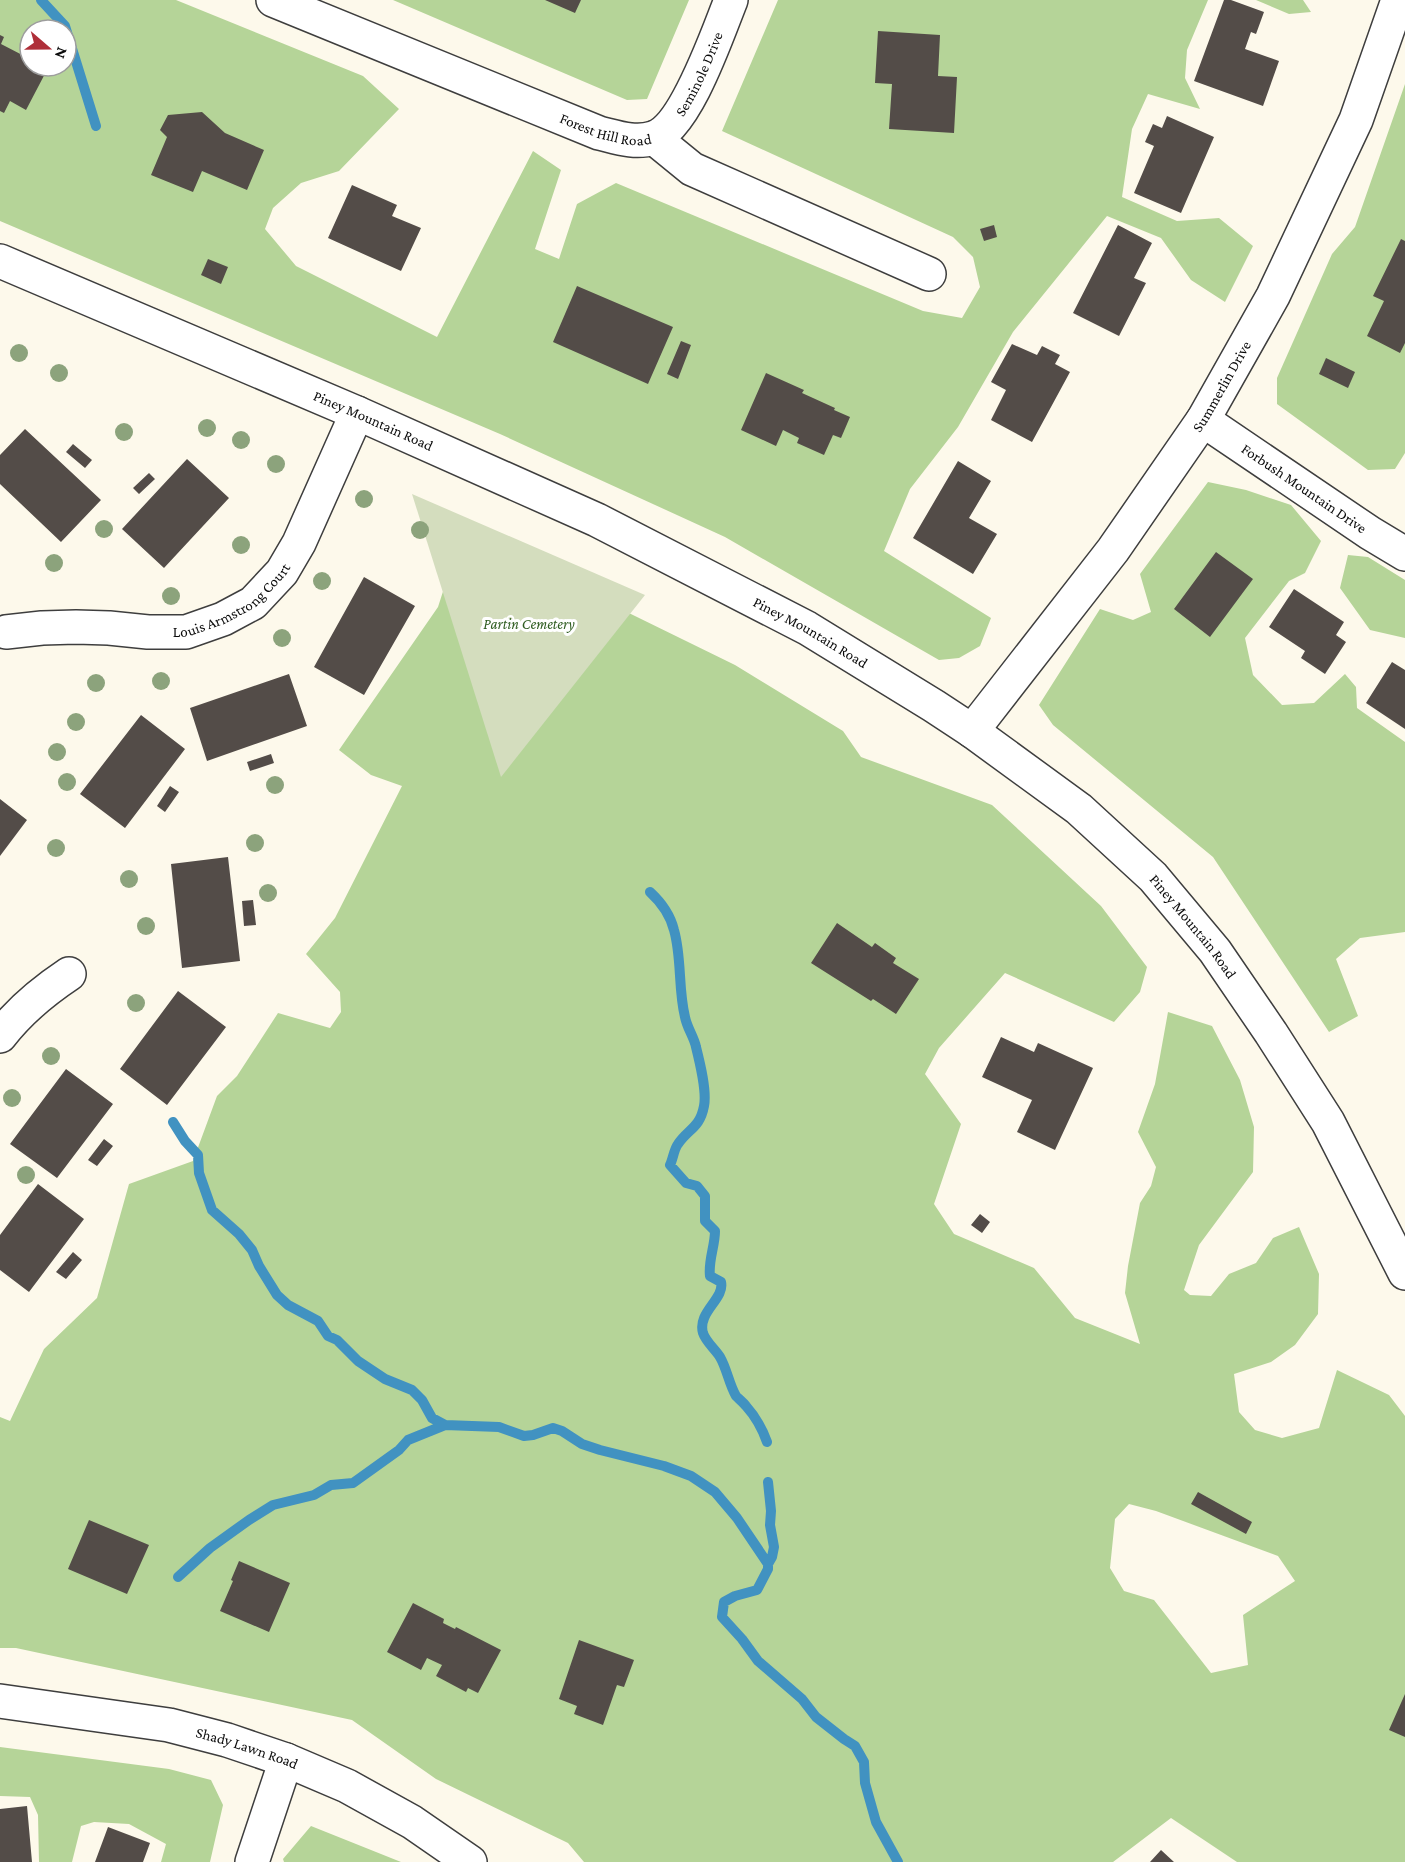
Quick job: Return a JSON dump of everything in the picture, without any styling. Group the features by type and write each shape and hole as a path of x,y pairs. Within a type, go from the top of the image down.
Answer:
{"street":[{"name":"Forest Hill Road","path":"273,0 598,133 635,140 654,138 692,169 929,274"},
{"name":"Seminole Drive","path":"654,138 666,131 679,116 692,94 731,0"},
{"name":"Summerlin Drive","path":"972,731 1113,550 1203,420 1273,296 1356,120 1398,0"},
{"name":"Piney Mountain Road","path":"0,261 357,413 597,520 807,628 972,731 1079,809 1153,877 1215,951 1328,1122 1405,1273"},
{"name":"Louis Armstrong Court","path":"6,633 42,628 76,627 186,632 223,619 253,603 282,572 299,543 357,413"},
{"name":"Forbush Mountain Drive","path":"1203,420 1370,533 1405,554"},
{"path":"0,1036 25,1007 69,974"},
{"name":"Shady Lawn Road","path":"0,1701 169,1725 227,1740 286,1760 347,1786 412,1822 470,1862"},
{"path":"252,1862 286,1760"}],"green space":[{"path":"0,0 176,0 363,76 399,109 339,171 301,183 273,208 265,229 296,266 437,337 533,151 561,170 535,249 559,259 577,204 616,183 923,311 962,318 980,287 973,257 953,237 722,131 778,0 1208,0 1187,50 1185,78 1200,109 1148,94 1132,129 1122,197 1177,221 1219,218 1253,246 1225,302 1191,280 1161,238 1107,216 1013,332 958,427 910,489 884,551 991,618 980,646 959,658 939,660 725,537 500,434 0,221"},
{"path":"393,0 689,0 647,99 627,100"},
{"path":"1256,0 1303,0 1311,12 1289,14"},
{"path":"1405,84 1405,453 1395,469 1368,470 1277,404 1277,378 1332,254 1355,227"},
{"path":"1208,482 1246,490 1291,505 1321,541 1305,573 1289,581 1245,638 1253,675 1282,705 1314,703 1345,674 1356,687 1357,708 1405,742 1405,932 1360,938 1336,959 1358,1016 1329,1032 1213,857 1053,725 1039,705 1100,609 1133,620 1151,612 1140,574"},
{"name":"Partin Cemetery","path":"412,494 645,595 501,777"},
{"path":"457,548 586,592 735,665 843,731 861,757 992,805 1101,906 1147,967 1140,992 1114,1022 1005,973 939,1048 925,1074 961,1124 934,1204 954,1234 1034,1268 1075,1318 1140,1344 1125,1293 1140,1203 1151,1186 1156,1167 1138,1132 1155,1084 1168,1012 1212,1026 1240,1080 1254,1127 1253,1172 1199,1245 1184,1290 1190,1295 1211,1296 1229,1274 1256,1263 1273,1238 1299,1227 1319,1274 1318,1314 1295,1345 1271,1362 1234,1374 1239,1412 1255,1430 1282,1438 1319,1428 1337,1370 1389,1395 1405,1416 1405,1862 1237,1862 1171,1818 1113,1862 584,1862 568,1843 436,1779 352,1720 16,1648 0,1648 0,1417 10,1421 44,1349 97,1298 129,1184 193,1161 217,1096 237,1076 278,1013 330,1028 341,1012 340,992 306,954 335,918 402,786 371,775 339,750 438,607","holes":["1129,1504 1156,1511 1278,1556 1295,1581 1243,1615 1248,1665 1211,1673 1154,1600 1124,1591 1110,1568 1115,1519"]},
{"path":"1348,555 1368,557 1405,580 1405,638 1370,630 1340,588"},
{"path":"0,1747 169,1769 211,1780 223,1805 210,1862 161,1862 166,1844 129,1824 94,1822 81,1826 72,1862 39,1862 38,1815 30,1797 0,1796"},
{"path":"311,1826 401,1862 284,1862 283,1859"}],"building":[{"path":"545,0 581,0 575,13"},
{"path":"1224,0 1231,0 1264,12 1256,34 1251,32 1245,49 1279,61 1263,106 1194,81"},
{"path":"878,31 940,35 938,76 957,77 954,133 889,129 892,84 875,83"},
{"path":"0,35 4,37 1,44 18,53 18,78 43,78 26,110 10,101 4,113 0,111"},
{"path":"202,112 225,133 264,150 247,190 202,171 193,192 151,175 167,137 160,130 168,115"},
{"path":"1167,116 1214,137 1181,213 1134,193 1154,146 1145,142 1153,124 1162,128"},
{"path":"352,185 397,205 392,216 421,228 401,271 328,238"},
{"path":"994,225 997,237 984,241 980,229"},
{"path":"1118,225 1152,243 1134,278 1146,283 1119,336 1073,313"},
{"path":"1401,239 1405,241 1405,343 1400,353 1367,336 1384,301 1373,296"},
{"path":"208,259 228,267 221,284 201,275"},
{"path":"577,286 673,327 648,384 553,342"},
{"path":"681,341 691,345 678,379 667,374"},
{"path":"1012,344 1037,355 1042,346 1060,355 1055,364 1070,372 1032,442 991,420 1006,390 991,382"},
{"path":"1326,358 1355,372 1348,388 1319,374"},
{"path":"766,373 804,390 802,393 850,417 841,438 833,435 824,455 797,443 799,438 783,430 776,446 741,430"},
{"path":"25,429 101,500 61,542 0,484 0,455"},
{"path":"73,444 92,460 85,468 66,452"},
{"path":"187,459 229,498 164,568 122,529"},
{"path":"958,461 991,481 969,518 997,534 973,574 913,538"},
{"path":"149,473 155,479 139,494 133,488"},
{"path":"1216,552 1253,579 1210,637 1174,609"},
{"path":"364,577 415,606 364,695 314,667"},
{"path":"1294,589 1344,622 1336,635 1346,642 1325,674 1301,658 1305,651 1269,627"},
{"path":"1392,662 1405,670 1405,729 1366,703"},
{"path":"289,674 307,726 207,761 190,708"},
{"path":"141,715 185,749 125,828 80,794"},
{"path":"271,754 274,763 250,771 247,762"},
{"path":"170,786 179,792 165,812 157,806"},
{"path":"0,799 27,820 0,856"},
{"path":"228,857 240,961 182,968 171,864"},
{"path":"253,900 256,925 244,926 242,901"},
{"path":"837,923 872,947 875,943 896,958 893,963 919,979 896,1014 811,963"},
{"path":"178,991 226,1027 167,1105 120,1069"},
{"path":"1001,1037 1034,1052 1038,1043 1093,1068 1055,1150 1017,1132 1032,1100 982,1077"},
{"path":"66,1069 113,1104 57,1178 10,1144"},
{"path":"104,1139 113,1146 97,1166 88,1160"},
{"path":"38,1184 84,1219 29,1292 0,1270 0,1235"},
{"path":"980,1214 990,1222 982,1233 971,1225"},
{"path":"73,1252 82,1260 66,1279 56,1272"},
{"path":"1198,1492 1252,1522 1246,1534 1191,1504"},
{"path":"89,1520 149,1545 127,1594 68,1569"},
{"path":"239,1561 290,1583 269,1632 220,1611"},
{"path":"413,1603 444,1619 443,1623 455,1629 456,1627 501,1650 478,1693 468,1688 466,1692 436,1676 442,1665 427,1658 421,1670 387,1652"},
{"path":"579,1640 634,1660 624,1687 617,1685 603,1725 574,1714 577,1706 559,1699"},
{"path":"1405,1694 1405,1737 1389,1730"},
{"path":"27,1806 32,1862 0,1862 0,1809"},
{"path":"108,1827 150,1843 143,1862 95,1862"},
{"path":"1161,1850 1174,1862 1150,1862"}],"waterway":[{"path":"41,0 65,26 96,126"},
{"path":"650,892 665,909 674,930 681,996 704,1085 705,1100 700,1119 677,1146 670,1165 686,1183 697,1186 705,1196 705,1221 715,1231 710,1276 721,1282 721,1288 704,1319 703,1333 720,1357 736,1396 756,1419 767,1442"},
{"path":"173,1122 185,1141 198,1155 199,1173 212,1210 239,1234 252,1250 277,1295 288,1305 318,1321 328,1336 337,1340 358,1361 385,1379 412,1390 422,1400 432,1418 445,1425"},
{"path":"178,1577 210,1548 273,1505 314,1495 331,1485 353,1483 399,1450 408,1440 445,1425 499,1427 524,1436 553,1428 582,1444 664,1466 691,1476 715,1492 737,1518 768,1564"},
{"path":"768,1482 770,1525 774,1547 768,1569 757,1590 735,1596 724,1602 722,1617 758,1661 802,1699 816,1717 855,1746 864,1762 865,1783 876,1822 898,1862"}]}
